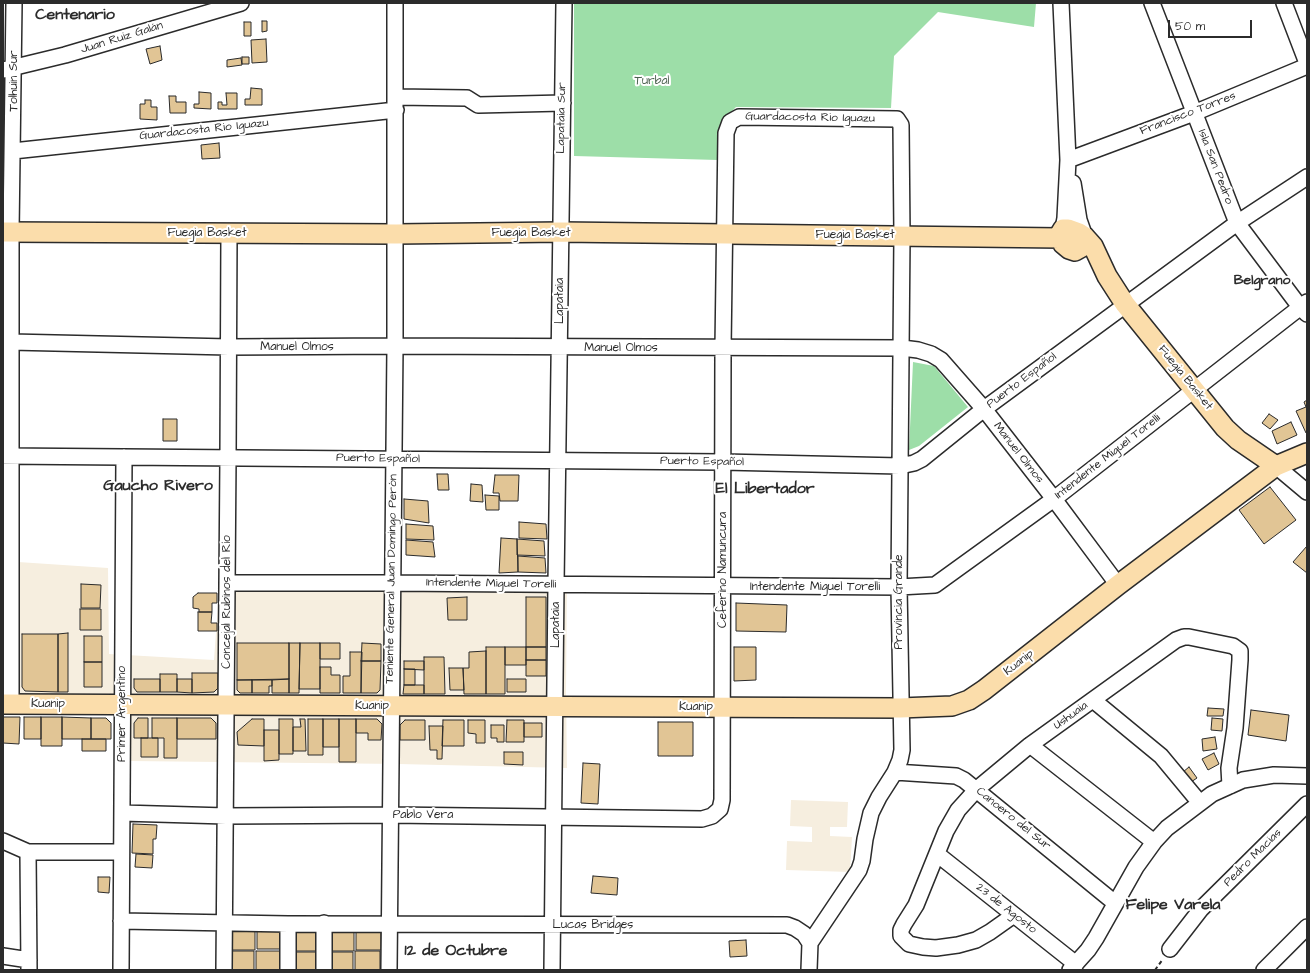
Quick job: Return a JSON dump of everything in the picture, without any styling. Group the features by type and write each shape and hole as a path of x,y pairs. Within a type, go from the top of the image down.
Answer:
{"main road":[{"name":"Fuegia Basket","path":"7,232 396,234 561,232 902,236 1061,234 1068,229 1074,231 1082,243 1093,246 1107,276 1125,304 1225,428 1238,440 1276,466"},
{"name":"Kuanip","path":"7,704 391,707 941,708 956,705 968,700 984,690 1118,585 1276,466 1307,453"}],"street":[{"name":"Tolhuin Sur","path":"7,704 7,456 11,342 7,232 13,151 8,69 14,3"},
{"name":"Juan Ruiz Galán","path":"8,69 65,55 240,3"},
{"name":"Teniente General Juan Domingo Perón","path":"389,970 396,234 395,3"},
{"name":"Lapataia Sur","path":"561,232 564,3"},
{"path":"1061,3 1068,160 1065,218 1061,234"},
{"name":"Isla San Pedro","path":"1152,3 1237,223 1305,308"},
{"path":"1284,3 1307,65"},
{"name":"Francisco Torres","path":"1068,160 1194,114 1307,65"},
{"name":"Guardacosta Rio Iguazu","path":"13,151 396,104 467,98 478,105 563,103"},
{"name":"Guardacosta Rio Iguazu","path":"726,133 730,122 739,117 897,119 901,125"},
{"name":"Provincia Grande","path":"810,943 859,870 862,862 865,839 871,813 878,797 896,772 902,750 900,708 899,587 902,348 901,125"},
{"name":"Ceferino Namuncura","path":"720,809 722,800 723,708 723,348 726,133"},
{"path":"1068,160 1082,243"},
{"name":"Puerto Español","path":"7,456 723,462 900,466 914,463 922,459 984,409 1125,304 1237,223 1307,177"},
{"name":"Lapataia","path":"552,970 561,232"},
{"name":"Concejal Rubinos del Río","path":"224,970 229,233"},
{"name":"Intendente Miguel Torelli","path":"227,583 556,584 724,587 899,587 935,585 1054,499 1195,390 1305,308"},
{"name":"Manuel Olmos","path":"11,342 229,347 395,346 902,348 918,350 941,360 984,409 1118,585"},
{"name":"Primer Argentino","path":"121,970 124,457"},
{"path":"1276,466 1307,492"},
{"name":"Ushuaia","path":"1014,915 976,940 958,945 936,948 922,947 909,944 900,936 904,924 916,905 946,831 958,810 977,789 1030,745 1176,640 1184,637 1233,646 1240,651 1235,728 1229,768 1230,786"},
{"path":"1093,700 1161,756 1200,803"},
{"path":"1030,745 1154,842"},
{"name":"Canoero del Sur","path":"896,772 956,776 964,780 977,789 1115,903"},
{"path":"1073,967 1096,938 1136,867 1154,842 1167,828 1212,794 1243,780 1274,775 1307,776"},
{"name":"Pedro Macias","path":"1170,949 1201,909 1307,804"},
{"name":"Pablo Vera","path":"122,813 226,816 553,816 702,819 712,816 720,809"},
{"path":"3,841 28,852 121,852"},
{"path":"3,956 29,965 28,852"},
{"name":"23 de Agosto","path":"937,854 1014,915 1073,967"},
{"name":"Lucas Bridges","path":"121,921 288,924 787,925 804,934 810,943"},
{"path":"324,923 324,970"},
{"path":"288,924 288,970"},
{"path":"1264,970 1307,927"},
{"path":"809,970 810,943"}],"shaded area":[{"path":"3,561 108,568 109,654 214,660 220,577 567,580 567,768 399,764 129,761 126,700 3,696"},
{"path":"791,800 848,802 847,827 830,827 830,836 852,837 850,872 786,870 787,841 812,842 812,827 790,826"}],"green space":[{"name":"Turbal","path":"574,3 1036,3 1034,27 938,12 894,56 891,108 736,107 721,122 718,160 574,156"},
{"path":"913,362 934,366 968,407 919,446 909,450"}],"building":[{"path":"262,21 267,21 267,31 262,32"},
{"path":"244,22 251,22 251,36 244,36"},
{"path":"266,39 267,62 252,63 251,40"},
{"path":"160,46 162,60 150,64 146,49"},
{"path":"242,57 249,57 249,64 242,64"},
{"path":"241,58 242,65 227,67 227,60"},
{"path":"251,88 262,89 262,105 245,105 245,99 250,99"},
{"path":"199,92 211,93 211,109 194,108 194,104 199,104"},
{"path":"226,93 237,93 237,109 218,109 218,102 222,102 222,105 227,105"},
{"path":"169,96 176,96 176,102 186,102 186,113 170,113"},
{"path":"145,100 151,100 151,107 157,107 157,120 140,119 140,104 145,104"},
{"path":"219,143 220,158 202,159 201,145"},
{"path":"1307,400 1306,433 1296,411 1306,407 1304,402"},
{"path":"1269,414 1278,420 1270,429 1262,423"},
{"path":"163,419 177,419 177,441 163,441"},
{"path":"1291,422 1297,435 1277,444 1272,431"},
{"path":"437,474 448,474 449,490 438,490"},
{"path":"495,475 519,475 518,501 500,501 499,493 493,493"},
{"path":"471,484 482,485 483,502 470,501"},
{"path":"1270,487 1296,520 1264,544 1239,510"},
{"path":"485,495 499,496 499,510 486,510"},
{"path":"404,499 428,501 429,523 404,519"},
{"path":"519,522 546,524 547,539 519,538"},
{"path":"406,524 433,526 434,540 406,539"},
{"path":"501,538 517,539 518,572 499,573"},
{"path":"517,539 544,541 545,556 517,555"},
{"path":"406,540 433,542 435,557 406,555"},
{"path":"1307,546 1307,573 1293,562"},
{"path":"518,556 545,558 546,573 518,572"},
{"path":"81,584 101,585 100,608 81,608"},
{"path":"198,593 217,593 217,603 212,603 212,612 199,612 199,609 193,608 193,597"},
{"path":"467,597 467,620 448,620 447,598"},
{"path":"526,597 546,597 546,647 526,647"},
{"path":"736,603 787,605 786,632 736,631"},
{"path":"80,609 101,609 101,630 80,630"},
{"path":"198,612 212,612 211,623 217,623 217,631 198,631"},
{"path":"68,633 68,692 58,692 58,634"},
{"path":"22,634 58,634 58,692 25,691 22,687"},
{"path":"84,636 102,636 102,662 84,662"},
{"path":"237,643 289,643 289,679 237,680"},
{"path":"289,643 300,643 299,693 289,693"},
{"path":"300,643 320,643 320,689 299,689"},
{"path":"320,643 340,643 340,659 320,659"},
{"path":"362,643 381,644 381,661 361,661"},
{"path":"486,647 505,647 505,694 486,694"},
{"path":"505,647 526,647 526,665 505,665"},
{"path":"526,647 546,647 546,660 526,660"},
{"path":"734,647 756,647 756,680 734,681"},
{"path":"486,651 486,694 464,694 463,668 469,668 469,652"},
{"path":"350,652 362,652 361,693 343,693 343,676 350,676"},
{"path":"424,657 444,657 445,694 424,694"},
{"path":"526,660 546,660 546,676 526,676"},
{"path":"361,661 381,661 380,690 377,693 361,693"},
{"path":"404,661 424,661 424,670 404,669"},
{"path":"84,662 102,662 102,687 84,687"},
{"path":"320,667 331,667 331,675 340,675 340,693 320,693"},
{"path":"449,668 463,668 464,690 450,690"},
{"path":"404,669 415,669 415,685 404,685"},
{"path":"192,673 218,673 218,688 214,692 192,693"},
{"path":"160,674 177,674 177,692 160,692"},
{"path":"134,679 160,679 160,692 137,692 134,688"},
{"path":"177,679 192,679 192,693 177,692"},
{"path":"289,679 289,693 272,693 272,680"},
{"path":"507,679 526,679 526,692 507,692"},
{"path":"237,680 252,680 252,693 240,693 237,690"},
{"path":"252,680 272,680 272,686 269,686 269,693 252,693"},
{"path":"404,685 424,685 424,694 403,694"},
{"path":"1208,708 1224,709 1223,716 1207,716"},
{"path":"1251,710 1289,715 1286,741 1248,735"},
{"path":"3,717 20,717 19,744 3,743"},
{"path":"24,717 41,717 41,739 24,739"},
{"path":"41,717 62,717 62,746 41,746"},
{"path":"62,717 91,718 91,739 62,739"},
{"path":"91,718 106,718 111,723 111,739 91,739"},
{"path":"138,718 148,718 148,738 134,738 134,723"},
{"path":"152,718 177,718 177,758 164,758 164,738 152,738"},
{"path":"177,718 211,718 216,723 216,739 177,739"},
{"path":"1212,718 1223,719 1222,731 1211,730"},
{"path":"252,719 264,719 264,746 238,745 237,732"},
{"path":"279,719 293,719 293,754 279,754"},
{"path":"300,719 305,719 306,751 293,751 293,727 301,727"},
{"path":"308,719 323,719 323,755 308,755"},
{"path":"323,719 339,719 339,747 323,747"},
{"path":"339,719 356,719 356,762 339,762"},
{"path":"356,719 377,719 382,724 381,740 368,740 368,733 356,733"},
{"path":"405,720 425,720 425,740 400,740 400,725"},
{"path":"443,720 464,720 464,746 442,746"},
{"path":"468,720 485,720 485,743 476,743 476,734 468,733"},
{"path":"507,720 524,720 524,742 506,742"},
{"path":"658,722 693,722 693,756 658,756"},
{"path":"524,723 542,723 542,737 524,737"},
{"path":"491,725 504,725 504,742 497,742 497,738 491,738"},
{"path":"429,726 443,726 442,759 437,759 437,750 430,750"},
{"path":"264,730 279,730 279,760 264,761"},
{"path":"1215,737 1217,749 1203,751 1202,739"},
{"path":"141,738 158,738 158,757 141,757"},
{"path":"82,739 106,739 106,751 82,751"},
{"path":"504,752 523,752 523,765 504,764"},
{"path":"1214,753 1219,764 1208,770 1202,759"},
{"path":"583,763 600,764 598,804 581,803"},
{"path":"1189,767 1197,778 1191,782 1183,772"},
{"path":"133,824 157,825 156,839 153,839 153,854 132,853"},
{"path":"136,854 153,855 152,868 135,867"},
{"path":"593,876 618,878 617,895 591,893"},
{"path":"98,877 110,877 109,893 98,892"},
{"path":"257,927 282,927 282,949 257,949"},
{"path":"230,928 255,928 255,950 230,950"},
{"path":"294,928 319,928 319,951 294,951"},
{"path":"356,928 381,928 381,950 356,950"},
{"path":"329,929 354,929 354,951 329,951"},
{"path":"746,940 747,956 730,957 729,941"},
{"path":"229,951 254,951 254,970 229,970"},
{"path":"256,951 281,951 281,970 256,970"},
{"path":"355,951 380,951 380,970 355,970"},
{"path":"293,952 318,952 318,970 293,970"},
{"path":"328,952 353,952 353,970 328,970"}],"district":[{"name":"Centenario","path":"75,16"},
{"name":"Belgrano","path":"1262,281"},
{"name":"Gaucho Rivero","path":"158,487"},
{"name":"El Libertador","path":"765,490"},
{"name":"Felipe Varela","path":"1173,906"},
{"name":"12 de Octubre","path":"456,952"}]}
